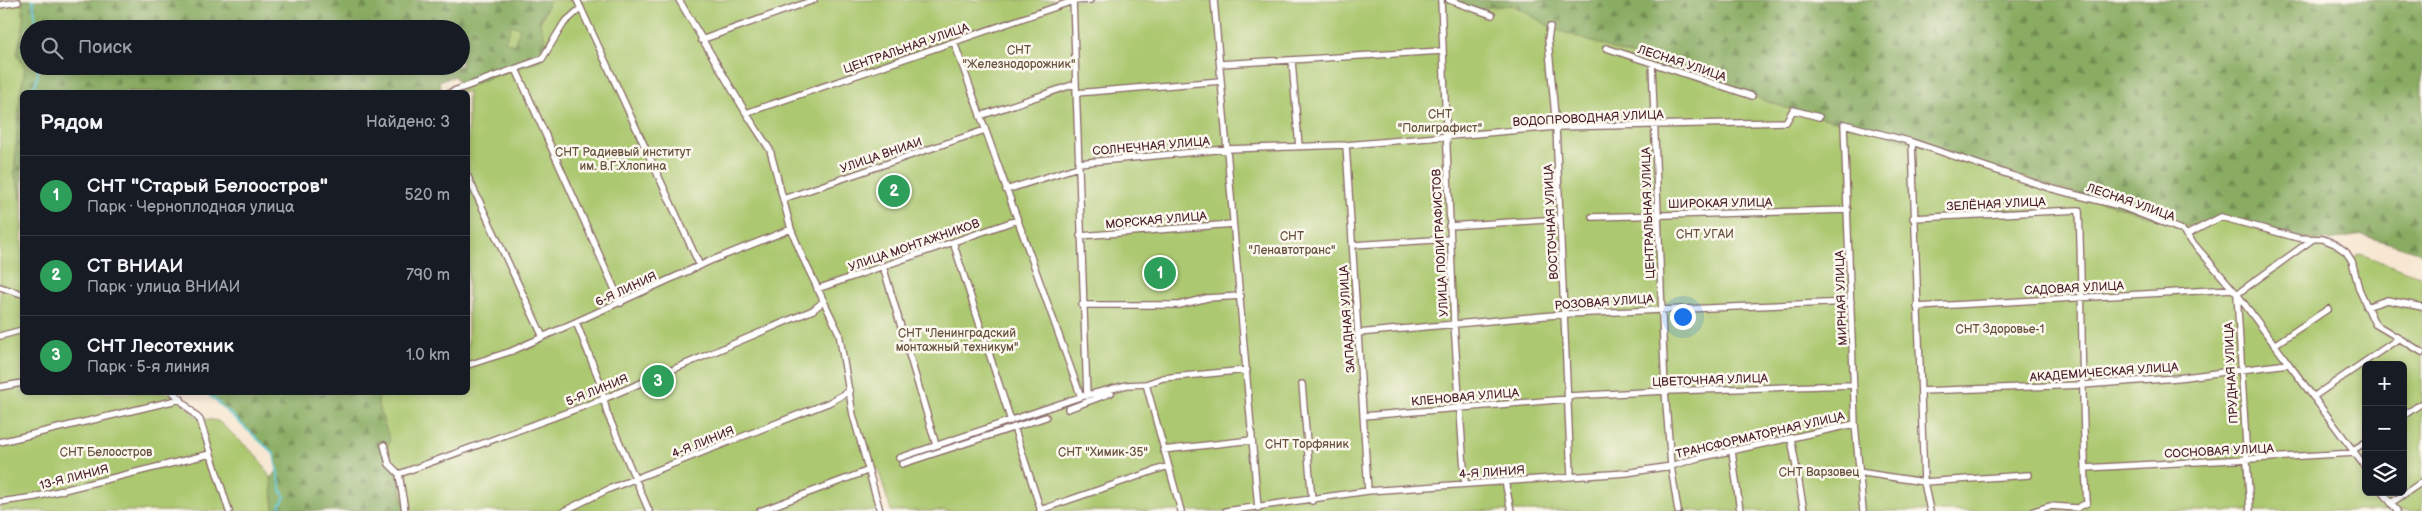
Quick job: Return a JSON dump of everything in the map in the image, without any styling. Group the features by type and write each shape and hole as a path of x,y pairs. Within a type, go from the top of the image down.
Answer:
{"street":[{"path":"578,0 700,266"},
{"path":"679,0 701,40 770,150 791,228 817,289 839,333 867,471 880,511"},
{"path":"701,40 814,0"},
{"name":"ЦЕНТРАЛЬНАЯ УЛИЦА","path":"746,113 1073,1 1090,0"},
{"path":"1214,0 1258,508"},
{"name":"УЛИЦА ПОЛИГРАФИСТОВ","path":"1441,0 1449,226 1465,484"},
{"path":"1448,0 1492,15"},
{"path":"1073,1 1085,398"},
{"path":"0,5 18,2"},
{"path":"457,90 542,59 564,23 581,8"},
{"name":"ВОСТОЧНАЯ УЛИЦА","path":"1550,27 1548,39 1556,127 1566,314 1571,476"},
{"path":"954,42 1017,220 1085,398"},
{"name":"ЛЕСНАЯ УЛИЦА","path":"1606,48 1752,96"},
{"path":"1220,64 1442,51"},
{"path":"1292,61 1299,147"},
{"name":"ЦЕНТРАЛЬНАЯ УЛИЦА","path":"1652,63 1665,391 1671,466 1678,511"},
{"path":"516,69 621,303"},
{"path":"1076,93 1221,81"},
{"path":"980,116 1075,84"},
{"name":"ВОДОПРОВОДНАЯ УЛИЦА","path":"1227,149 1346,145 1446,138 1556,127 1786,122 1793,110 1818,117"},
{"name":"ЛЕСНАЯ УЛИЦА","path":"1844,124 1912,142 2049,188 2120,206 2182,230 2237,294 2362,463"},
{"name":"МИРНАЯ УЛИЦА","path":"1844,124 1853,385 1858,472 1863,511"},
{"name":"УЛИЦА ВНИАИ","path":"783,199 985,130"},
{"path":"1912,142 1913,218 1924,482 1930,511"},
{"name":"ЗАПАДНАЯ УЛИЦА","path":"1346,145 1368,491"},
{"name":"СОЛНЕЧНАЯ УЛИЦА","path":"1006,190 1078,165 1227,149"},
{"path":"470,181 543,337"},
{"name":"ШИРОКАЯ УЛИЦА","path":"1592,217 1848,210"},
{"name":"ЗЕЛЁНАЯ УЛИЦА","path":"1913,218 2079,210 2082,298"},
{"path":"2186,235 2221,217 2298,238 2330,240 2346,252 2352,262 2357,285 2375,324 2422,352"},
{"name":"УЛИЦА МОНТАЖНИКОВ","path":"817,289 1017,220"},
{"path":"1449,226 1560,220"},
{"name":"МОРСКАЯ УЛИЦА","path":"1080,236 1233,224"},
{"name":"6-Я ЛИНИЯ","path":"470,365 543,337 700,266 791,228"},
{"path":"1353,245 1450,239"},
{"path":"2237,294 2313,239"},
{"path":"953,242 1011,421"},
{"path":"883,266 936,445"},
{"path":"0,287 20,293"},
{"name":"САДОВАЯ УЛИЦА","path":"1917,307 2232,289"},
{"name":"ПРУДНАЯ УЛИЦА","path":"2237,294 2250,511"},
{"path":"1082,305 1179,304 1207,298 1241,296"},
{"path":"2034,511 2050,506 2077,508 2087,503 2082,385 2082,298"},
{"path":"2366,307 2387,300 2422,307"},
{"name":"5-Я ЛИНИЯ","path":"399,474 604,398 813,310 824,301"},
{"name":"РОЗОВАЯ УЛИЦА","path":"1358,333 1566,314 1851,302"},
{"path":"2274,345 2328,309"},
{"path":"576,322 600,382 607,413 649,511"},
{"path":"0,336 20,331"},
{"path":"2313,398 2398,339"},
{"name":"АКАДЕМИЧЕСКАЯ УЛИЦА","path":"1921,391 2082,385 2176,378 2288,364"},
{"path":"1046,416 1014,428 900,461 936,445 1127,385 1146,384 1163,378 1247,370"},
{"path":"0,387 20,383"},
{"path":"1146,384 1181,511"},
{"path":"1226,511 1314,501 1302,384"},
{"name":"ЦВЕТОЧНАЯ УЛИЦА","path":"1568,398 1665,391 1853,385"},
{"name":"4-Я ЛИНИЯ","path":"564,511 635,479 810,410 850,390"},
{"path":"1068,409 1085,398 1111,393"},
{"path":"176,395 200,420 229,511"},
{"name":"КЛЕНОВАЯ УЛИЦА","path":"1363,416 1568,398"},
{"path":"0,442 181,399"},
{"path":"2407,413 2422,403"},
{"name":"ТРАНСФОРМАТОРНАЯ УЛИЦА","path":"1671,466 1855,424"},
{"path":"1014,428 1041,510 1168,466"},
{"path":"1791,438 1804,511"},
{"path":"1163,450 1252,440"},
{"path":"384,445 389,464 399,474 405,511"},
{"path":"2354,452 2362,445"},
{"path":"1732,452 1740,511"},
{"name":"СОСНОВАЯ УЛИЦА","path":"2085,468 2247,460 2354,452"},
{"name":"13-Я ЛИНИЯ","path":"0,502 35,497 210,454"},
{"name":"4-Я ЛИНИЯ","path":"1314,501 1368,491 1626,473 1671,466"},
{"path":"760,511 867,471"},
{"path":"1858,472 1924,482 2029,475"},
{"path":"1505,481 1511,511"},
{"path":"2391,503 2422,482"},
{"path":"2386,496 2397,511"}],"green space":[{"name":"СНТ Белоостров","path":"0,0 23,0 23,20 20,20 20,40 17,54 20,59 20,75 24,75 20,90 14,173 20,195 20,395 175,395 198,418 218,421 258,457 271,479 274,511 0,511"},
{"path":"23,0 550,0 541,18 548,46 542,59 461,88 455,76 439,81 441,90 21,90 24,75 470,75 470,20 23,20"},
{"path":"550,0 1448,0 1476,11 1489,7 1513,5 1554,29 1789,109 1895,137 2148,216 2196,228 2221,217 2298,238 2322,240 2351,261 2360,254 2422,277 2422,511 891,511 878,469 867,470 880,511 405,511 399,475 393,469 386,452 390,440 378,405 379,395 470,395 470,90 457,90 542,59 548,46 540,23"},
{"path":"1448,0 2422,0 2422,253 2362,235 2329,240 2196,228 2148,216 2049,188 1895,137 1789,109 1554,29 1513,5 1489,7 1476,11"},
{"path":"512,25 520,28 514,45 505,41"},
{"path":"20,40 20,59 17,54"},
{"path":"20,94 20,195 14,173"},
{"path":"208,395 379,395 378,405 390,440 405,511 274,511 271,479 277,471 274,454"}],"waterway":[{"path":"33,0 36,20"},
{"path":"34,90 38,75"},
{"path":"209,395 274,454 282,493 285,497 280,505 282,511"}],"place":[{"name":"СТ ВНИАИ","path":"894,191"},
{"name":"СНТ \"Старый Белоостров\"","path":"1160,273"},
{"name":"СНТ Лесотехник","path":"658,381"}],"park label":[{"name":"СНТ \"Железнодорожник\"","path":"1019,57"},
{"name":"СНТ \"Полиграфист\"","path":"1440,121"},
{"name":"СНТ Радиевый институт им. В.Г.Хлопина","path":"623,159"},
{"name":"СНТ УГАИ","path":"1705,234"},
{"name":"СНТ \"Ленавтотранс\"","path":"1292,243"},
{"name":"СНТ Здоровье-1","path":"2000,329"},
{"name":"СНТ \"Ленинградский монтажный техникум\"","path":"957,340"},
{"name":"СНТ Торфяник","path":"1307,444"},
{"name":"СНТ \"Химик-35\"","path":"1103,452"},
{"name":"СНТ Варзовец","path":"1819,472"}]}
